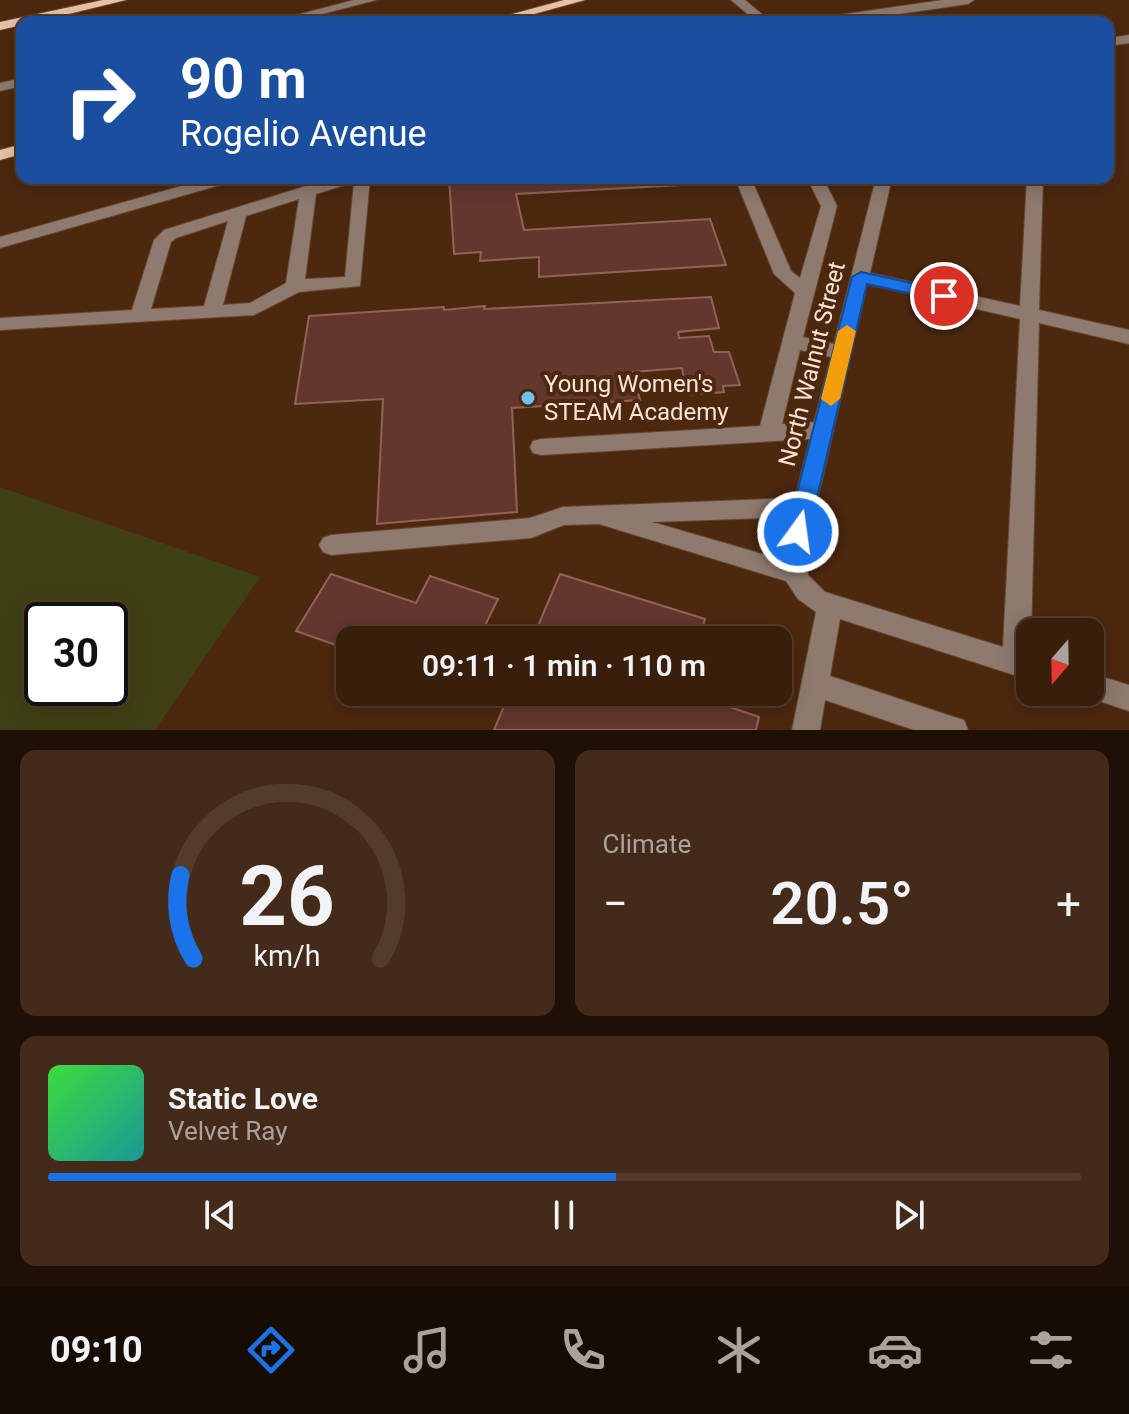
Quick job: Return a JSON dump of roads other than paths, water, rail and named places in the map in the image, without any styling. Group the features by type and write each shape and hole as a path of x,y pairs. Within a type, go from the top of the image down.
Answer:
{"main road":[{"path":"46,16 120,0"},
{"path":"514,16 579,0"}],"street":[{"path":"301,16 370,0"},
{"path":"737,0 757,16"},
{"path":"859,16 968,0"},
{"path":"0,243 207,184"},
{"path":"139,316 163,240 170,234 330,184"},
{"path":"0,324 254,309 295,286 354,282 362,184"},
{"path":"746,184 783,274 805,291"},
{"path":"769,433 805,291 828,218 829,206 818,184"},
{"name":"North Walnut Street","path":"793,573 792,558 883,184"},
{"path":"1023,618 1027,314 1035,184"},
{"path":"295,286 308,191"},
{"path":"212,312 239,212"},
{"path":"861,277 1129,337"},
{"path":"792,341 842,353"},
{"path":"541,447 823,430"},
{"path":"331,545 531,528 563,516 804,507"},
{"path":"591,514 793,573 801,588 823,603 1016,663"},
{"path":"806,730 815,684 823,603"},
{"path":"815,684 954,730"},
{"path":"1104,690 1129,698"}],"place":[{"name":"Young Women's STEAM Academy","path":"528,398"}]}
